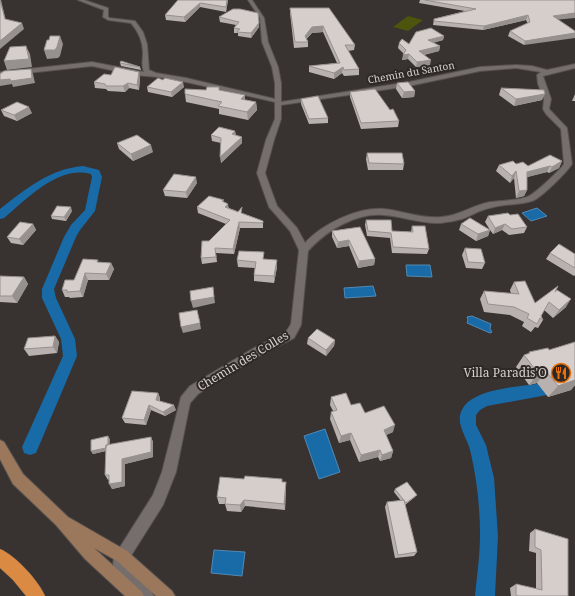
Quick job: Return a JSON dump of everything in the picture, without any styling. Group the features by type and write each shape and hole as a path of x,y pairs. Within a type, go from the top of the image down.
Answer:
{"highway":[{"path":"0,557 19,574 37,596"}],"main road":[{"path":"0,446 18,479 61,520 90,554 136,596"},
{"path":"61,520 122,556 167,596"}],"street":[{"name":"Chemin du Santon","path":"80,0 106,9 105,17 108,19 133,22 143,37 146,51 144,67 146,71 277,102 328,97 412,83 464,72 496,68 525,66 548,72"},
{"path":"250,0 262,18 265,42 275,67 278,83 278,119 270,140 261,173 273,207 294,230 304,250 313,240 341,221 368,213 383,212 430,220 441,220 460,217 473,210 489,205 531,200 564,170 568,164 564,128 548,113 546,108 549,102 540,79 540,75 575,66"},
{"name":"Chemin du Santon","path":"0,74 92,64 107,66 134,74 158,75"},
{"path":"568,67 575,73"},
{"name":"Chemin des Colles","path":"122,556 158,500 169,472 185,401 194,390 258,351 290,335 296,326 304,250"},
{"path":"122,556 119,564 139,584 146,596"}],"green space":[{"path":"408,16 423,20 408,31 393,27"}],"water":[{"path":"537,208 547,216 531,221 522,213"},
{"path":"406,265 430,265 432,277 407,276"},
{"path":"373,286 376,296 345,298 344,288"},
{"path":"472,316 491,324 490,329 492,332 490,333 467,323 467,317"},
{"path":"325,429 340,472 319,479 304,436"},
{"path":"214,550 245,552 242,576 211,573"}],"building":[{"path":"0,0 5,19 22,23 0,41"},
{"path":"178,0 227,0 226,7 200,3 184,17 165,15"},
{"path":"425,0 575,0 575,13 553,16 575,31 575,33 525,41 510,31 530,22 528,15 484,26 434,21 434,19 476,9"},
{"path":"290,8 329,8 355,45 345,45 359,69 344,70 343,67 334,73 309,66 340,63 323,26 312,27 305,36 308,42 295,42"},
{"path":"233,9 258,13 259,23 251,33 237,32 240,29 234,28 239,22 219,17"},
{"path":"431,28 444,36 428,40 440,46 419,51 431,60 417,62 409,54 403,55 406,50 399,43 402,39 409,44 416,32"},
{"path":"50,36 60,36 57,47 55,50 44,50 47,40 49,40"},
{"path":"26,46 29,59 4,61 10,47"},
{"path":"121,61 140,67 120,63"},
{"path":"115,67 139,72 137,85 128,83 123,86 106,86 105,84 94,82 104,74 111,75"},
{"path":"31,69 32,78 11,81 10,79 0,80 0,74 4,71"},
{"path":"158,78 183,82 171,92 147,87"},
{"path":"408,82 415,91 404,92 397,83"},
{"path":"207,87 219,87 219,90 245,95 241,99 256,102 247,112 218,106 222,102 185,94 185,89 206,90"},
{"path":"501,88 544,90 545,94 516,99"},
{"path":"375,89 390,110 393,109 399,121 361,123 350,92"},
{"path":"318,96 328,118 309,119 301,99"},
{"path":"17,102 29,107 14,115 1,110"},
{"path":"219,127 235,131 232,134 242,137 220,157 221,138 211,135"},
{"path":"137,135 151,145 131,154 117,143"},
{"path":"367,153 402,153 404,164 369,163"},
{"path":"550,155 562,161 552,167 550,166 527,172 527,190 519,191 516,171 512,176 499,165 513,161 516,164 523,162 528,166"},
{"path":"174,174 196,177 186,192 163,190"},
{"path":"209,196 224,200 222,201 228,204 225,207 238,212 242,207 241,213 263,221 263,223 239,222 233,249 215,248 216,257 201,258 202,241 209,241 230,220 197,207"},
{"path":"57,206 71,207 64,217 51,216"},
{"path":"508,213 510,215 518,214 527,227 512,229 505,224 495,228 488,216"},
{"path":"470,218 490,230 478,234 461,224"},
{"path":"366,220 391,220 392,231 413,232 412,226 425,226 429,249 393,247 391,233 368,231"},
{"path":"20,222 33,224 19,239 7,237"},
{"path":"360,227 375,259 359,261 349,240 338,242 332,231"},
{"path":"559,244 575,254 575,268 550,253"},
{"path":"465,248 481,249 485,263 468,262"},
{"path":"239,251 264,252 263,259 277,260 274,276 254,275 256,262 237,260"},
{"path":"83,259 111,263 106,274 85,273 80,291 67,292 67,290 62,290 65,280 74,280"},
{"path":"0,276 24,277 12,296 0,296"},
{"path":"525,281 535,303 558,286 555,292 557,290 571,299 559,310 549,302 541,316 543,320 540,318 537,324 527,318 529,314 514,307 488,304 484,291 519,294 514,282"},
{"path":"213,287 214,297 191,301 190,291"},
{"path":"197,310 200,323 181,327 179,313"},
{"path":"317,329 335,340 326,350 308,338"},
{"path":"55,336 53,347 24,349 28,338"},
{"path":"575,342 575,380 558,386 546,371 538,373 524,355 530,353 529,352 548,348 549,350"},
{"path":"132,391 158,393 156,400 174,405 163,412 149,405 144,420 122,418"},
{"path":"346,393 351,405 360,403 365,413 384,406 395,425 384,430 393,451 382,455 380,450 361,455 351,433 341,436 331,412 337,410 331,397"},
{"path":"108,436 108,445 106,445 106,448 91,451 91,440"},
{"path":"151,437 151,452 122,459 122,482 109,484 109,475 105,475 106,445"},
{"path":"245,476 282,479 282,482 286,482 284,504 244,500 240,505 225,504 226,498 217,497 220,477 244,479"},
{"path":"407,482 417,495 406,503 395,489"},
{"path":"404,500 417,552 398,555 387,502"},
{"path":"535,529 568,539 568,596 516,595 516,584 542,590 541,550 535,547"}],"waterway":[{"path":"0,215 44,181 57,174 70,170 83,169 95,172 97,177 90,211 75,228 70,237 48,289 49,298 68,339 70,356 30,447"},
{"path":"485,596 489,536 485,478 478,445 468,426 468,413 475,405 485,400 542,390"}],"place":[{"name":"Villa Paradis'O","path":"561,373"}]}
